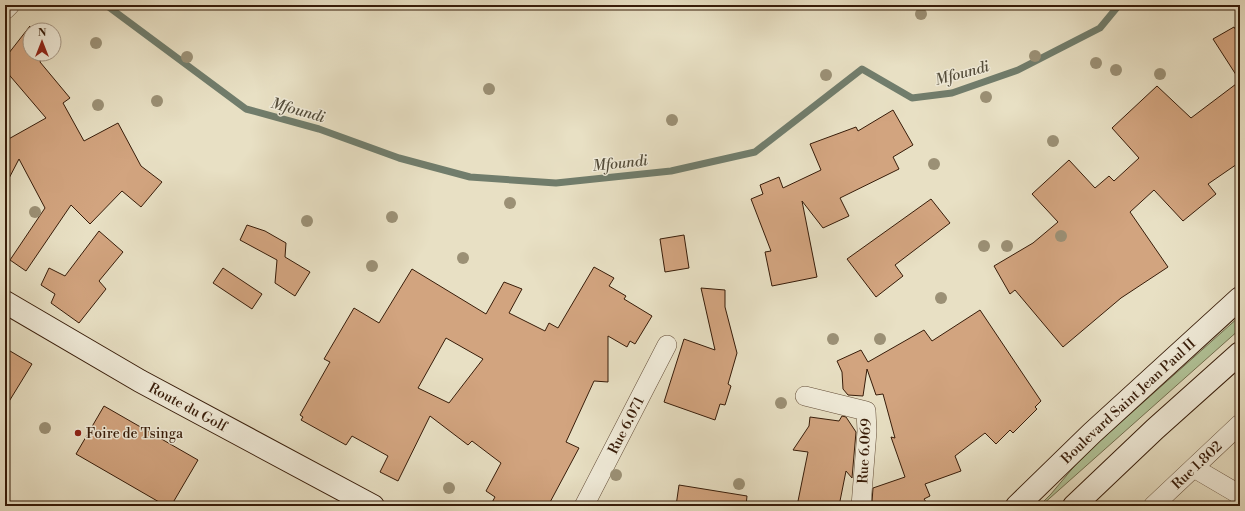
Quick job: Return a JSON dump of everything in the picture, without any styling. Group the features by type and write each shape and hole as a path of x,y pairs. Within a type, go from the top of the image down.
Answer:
{"main road":[{"name":"Boulevard Saint Jean Paul II","path":"1017,506 1092,433 1240,298"},
{"name":"Route du Golf","path":"5,302 140,381 373,506"},
{"path":"1074,506 1155,429 1240,353"}],"street":[{"path":"5,10 10,5"},
{"name":"Rue 6.071","path":"584,506 666,345"},
{"name":"Rue 6.069","path":"805,396 866,411 867,430 861,506"},
{"name":"Rue 1.802","path":"1153,506 1240,424"},
{"path":"1194,468 1240,495"}],"green space":[{"path":"1240,316 1240,329 1041,506 1039,506 1082,457"}],"building":[{"path":"1234,27 1240,37 1240,81 1213,39"},
{"path":"22,36 22,62 40,62 70,98 63,103 84,141 118,123 141,166 162,182 141,207 122,191 90,224 71,205 26,271 10,260 45,208 19,159 5,186 5,141 46,118 5,70 5,58"},
{"path":"1240,81 1240,162 1208,184 1216,194 1183,221 1154,190 1130,212 1168,267 1121,298 1063,347 1015,290 1010,294 994,266 1033,243 1058,222 1032,194 1069,160 1095,188 1109,176 1114,181 1139,158 1112,128 1157,86 1191,118"},
{"path":"893,110 913,145 893,157 899,169 840,198 849,216 823,228 802,201 817,277 772,286 765,252 771,251 751,199 763,194 760,185 779,177 783,188 821,170 810,144 856,127 858,131"},
{"path":"931,199 950,223 895,265 903,276 876,297 847,259"},
{"path":"247,225 265,231 286,243 285,257 310,272 295,296 275,283 277,260 240,240"},
{"path":"99,231 123,252 99,281 106,289 79,323 51,303 55,294 41,285 49,268 65,276"},
{"path":"684,235 689,268 665,272 660,239"},
{"path":"594,267 614,278 609,286 626,296 624,299 652,316 635,344 630,341 627,347 608,336 608,382 594,381 566,442 579,448 548,506 490,506 495,497 486,491 501,463 472,441 468,445 430,416 398,481 380,472 388,456 352,436 346,445 301,420 303,417 300,415 330,362 324,359 354,308 379,323 412,269 486,314 504,282 522,289 509,313 545,331 549,323 558,328","holes":["446,338 483,359 449,403 418,388"]},
{"path":"223,268 262,294 252,309 213,283"},
{"path":"701,288 725,290 725,307 737,353 728,384 731,386 725,405 720,404 715,420 664,402 684,339 715,350"},
{"path":"980,310 1041,401 1035,407 1037,409 1013,433 1010,430 996,444 985,433 955,456 961,471 925,484 930,496 924,499 929,506 876,506 872,502 873,488 905,477 891,437 895,438 883,394 876,395 867,369 863,396 848,395 843,389 842,372 837,361 861,350 868,362 924,330 932,341"},
{"path":"5,348 32,364 5,408"},
{"path":"104,406 198,460 171,506 166,506 76,454"},
{"path":"842,416 846,417 856,432 852,478 846,471 839,506 797,506 808,452 793,450 809,426 810,417 839,421"},
{"path":"679,485 747,496 746,506 676,506"}],"waterway":[{"name":"Mfoundi","path":"106,5 246,109 319,129 399,158 470,177 556,183 671,171 755,152 862,69 912,98 952,93 1018,70 1100,28 1119,5"}],"place":[{"name":"Foire de Tsinga","path":"78,433"}]}
